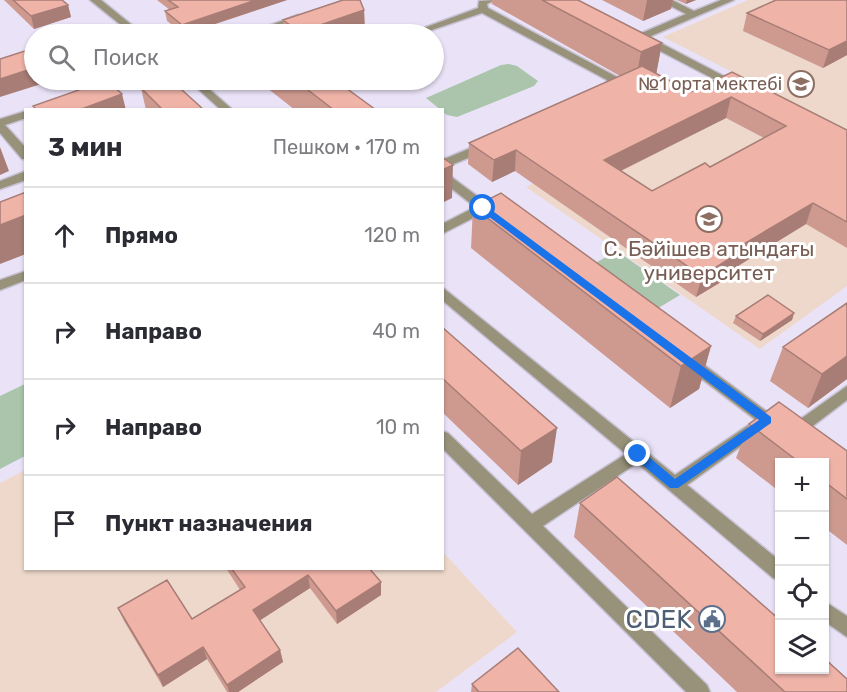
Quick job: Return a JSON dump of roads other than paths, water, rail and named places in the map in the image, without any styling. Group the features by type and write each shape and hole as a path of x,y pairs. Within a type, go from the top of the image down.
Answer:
{"street":[{"path":"95,0 125,24"},
{"path":"664,0 695,15"},
{"path":"729,0 695,15 636,34 744,90"},
{"path":"437,24 486,4 613,79 614,84 610,90 588,100"},
{"path":"280,24 310,14"},
{"path":"81,94 93,90"},
{"path":"205,90 226,108"},
{"path":"24,115 0,124 24,154"},
{"path":"444,164 495,142"},
{"path":"0,184 24,176"},
{"path":"444,176 502,222"},
{"path":"444,229 483,208"},
{"path":"0,285 24,276"},
{"path":"444,294 775,568"},
{"path":"673,349 806,449"},
{"path":"789,436 847,392"},
{"path":"674,485 767,420"},
{"path":"444,439 700,692"},
{"path":"530,525 638,454"},
{"path":"829,612 847,628"}],"place":[{"name":"№1 орта мектебі","path":"801,84"},
{"name":"С. Бәйішев атындағы университет","path":"709,219"},
{"name":"CDEK","path":"712,619"}]}
